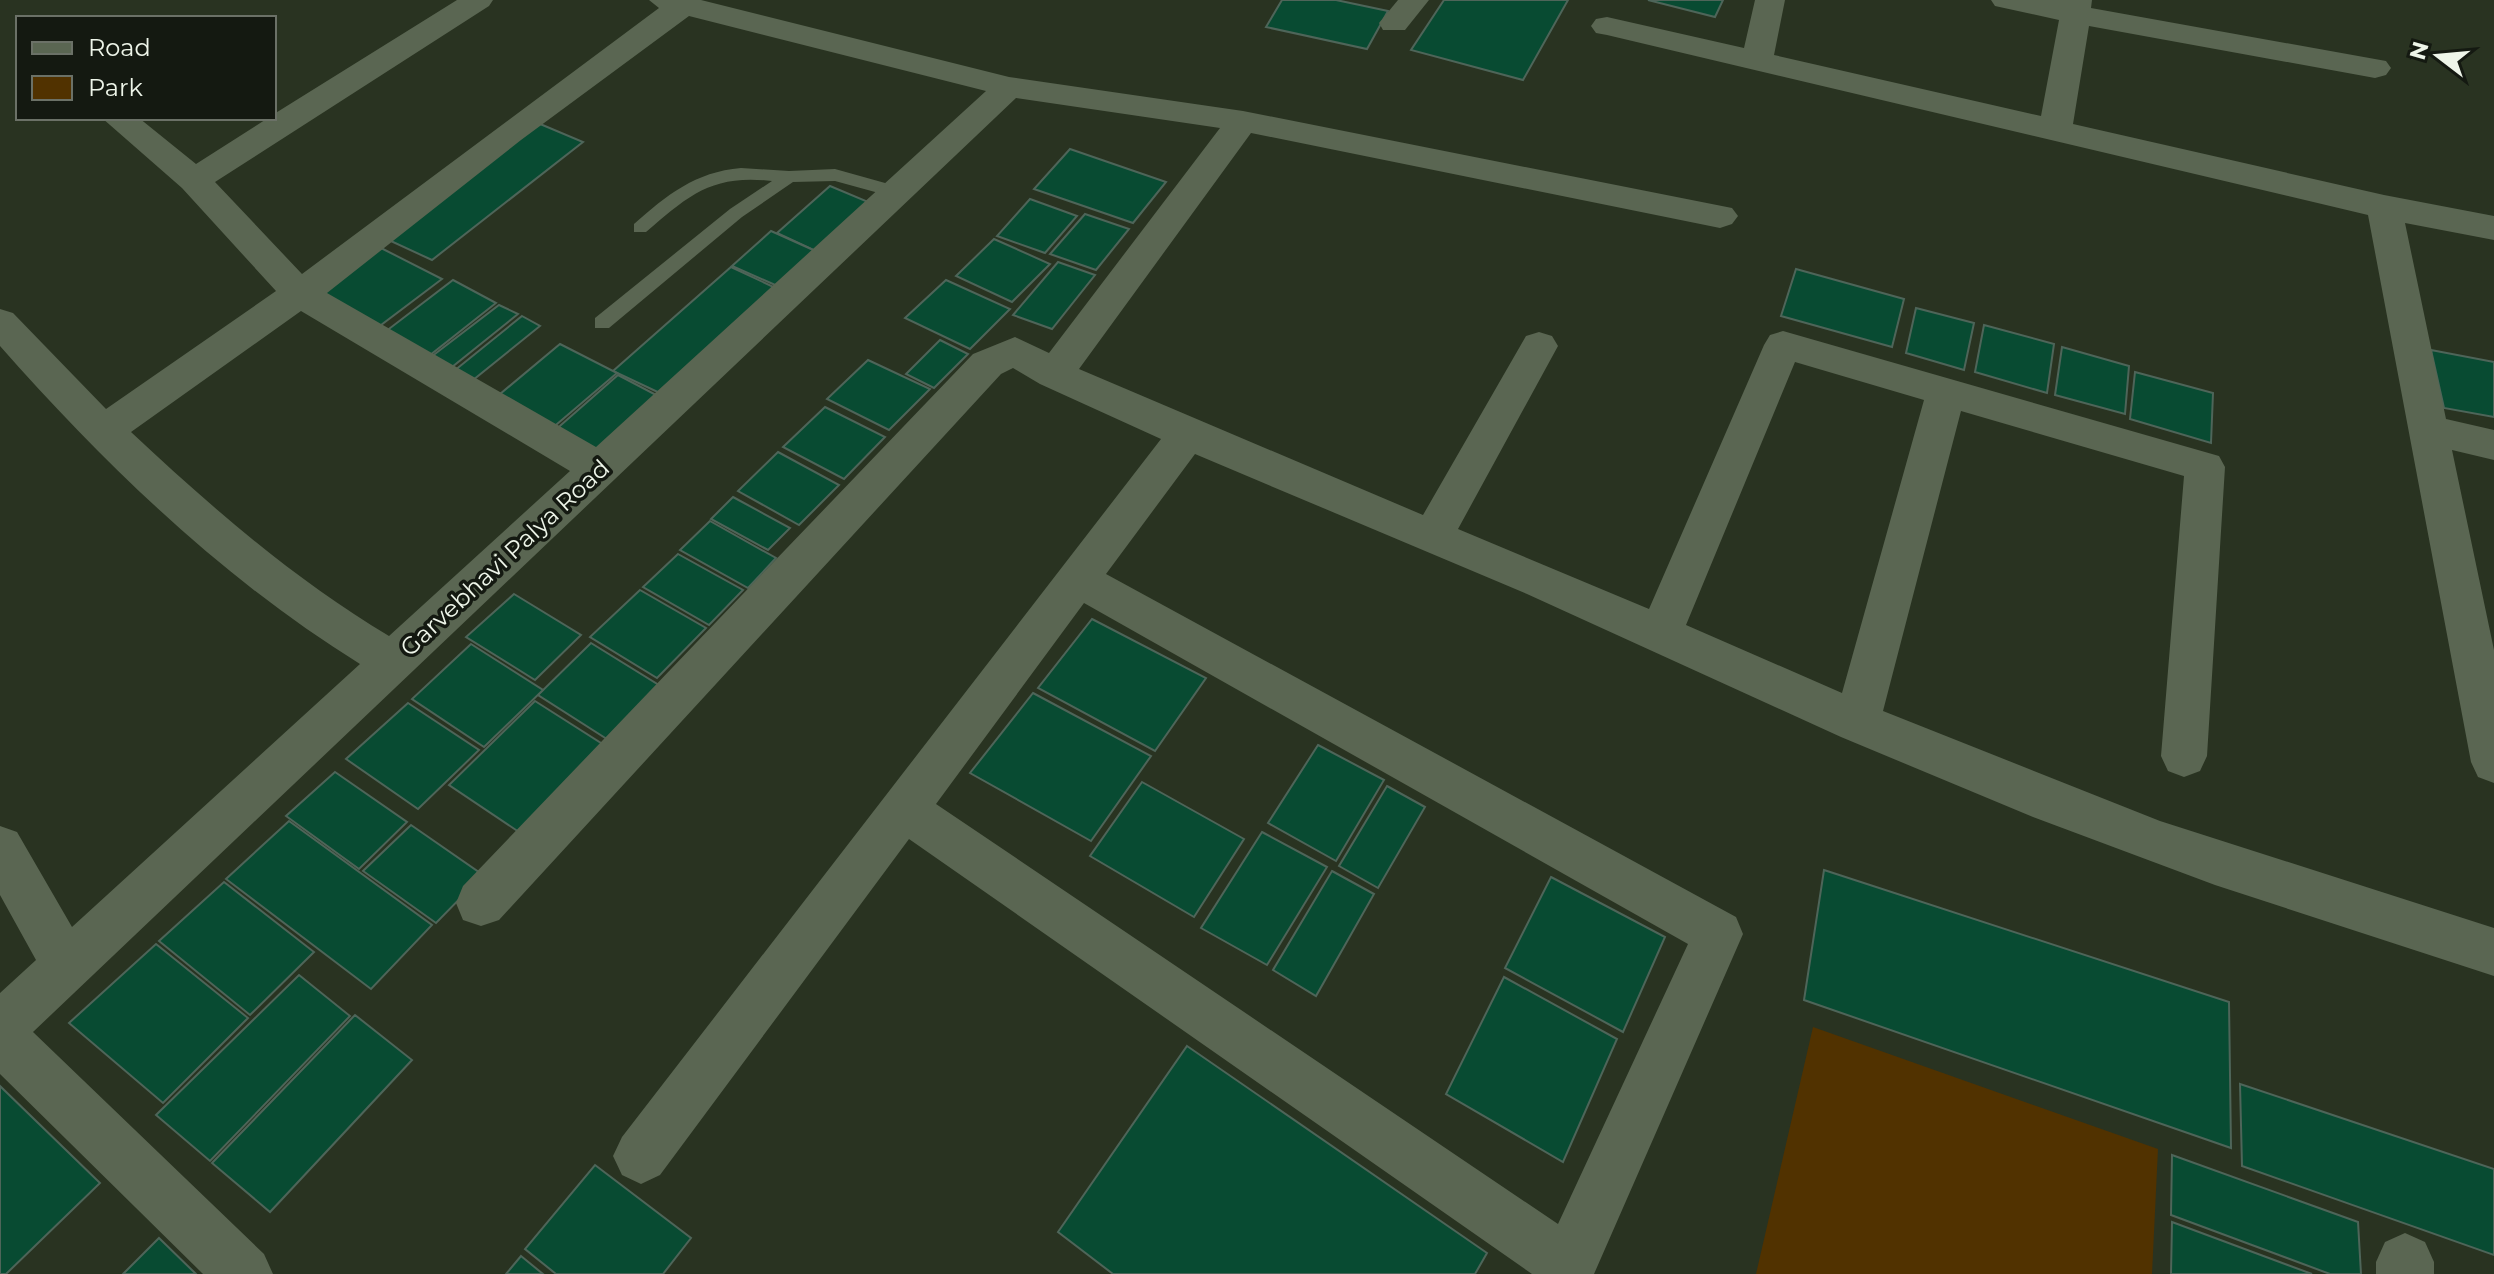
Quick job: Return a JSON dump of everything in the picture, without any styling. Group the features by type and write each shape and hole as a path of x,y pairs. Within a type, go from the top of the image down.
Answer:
{"street":[{"path":"194,180 478,0"},
{"path":"1757,61 1770,0"},
{"path":"2006,0 2076,7 2375,68"},
{"path":"105,430 300,294 673,3 1009,87 1243,121 1720,216"},
{"path":"2055,130 2076,7"},
{"path":"1607,26 2384,207 2494,228"},
{"name":"Garvebhavi Palya Road","path":"0,1028 1009,87"},
{"path":"120,120 194,180 300,294 600,469"},
{"path":"1054,374 1243,121"},
{"path":"2384,207 2494,762"},
{"path":"0,322 105,430 214,530 312,611 394,662"},
{"path":"1660,635 1783,345 2205,467 2184,756"},
{"path":"1432,537 1539,346"},
{"path":"481,903 987,364 1015,351 1054,374 1186,436 1432,537 1857,723 2052,803 2177,849 2494,952"},
{"path":"1857,723 1946,392"},
{"path":"2429,430 2494,445"},
{"path":"641,1156 1186,436"},
{"path":"903,808 1567,1270 1718,934 1078,579"},
{"path":"0,848 67,966"},
{"path":"0,1037 244,1274"}],"lane":[{"path":"640,228 683,191 713,176 738,171 789,177 835,175 897,192"},
{"path":"602,323 736,213 789,177"}],"green space":[{"path":"1813,1027 2158,1149 2152,1274 1756,1274"}],"building":[{"path":"1282,0 1336,0 1388,11 1367,49 1266,27"},
{"path":"1444,0 1568,0 1523,80 1411,50"},
{"path":"1648,0 1723,0 1715,17"},
{"path":"533,121 583,142 432,260 380,236"},
{"path":"1070,149 1166,182 1133,223 1034,189"},
{"path":"830,186 873,204 820,253 777,233"},
{"path":"1030,199 1077,216 1045,253 997,236"},
{"path":"1085,214 1129,229 1096,270 1050,254"},
{"path":"771,231 820,253 782,288 732,266"},
{"path":"994,239 1050,264 1012,302 956,276"},
{"path":"379,247 442,279 377,328 313,294"},
{"path":"1058,262 1095,275 1052,329 1013,315"},
{"path":"731,267 780,290 664,395 613,371"},
{"path":"1796,269 1904,299 1892,347 1781,316"},
{"path":"453,280 496,303 425,359 381,335"},
{"path":"946,280 1010,309 970,349 905,318"},
{"path":"499,305 518,314 447,371 427,360"},
{"path":"1916,308 1974,323 1964,370 1906,353"},
{"path":"522,316 540,326 468,384 449,375"},
{"path":"1984,325 2054,344 2047,393 1975,372"},
{"path":"940,340 968,354 934,388 906,374"},
{"path":"560,344 617,373 550,430 494,399"},
{"path":"2062,347 2129,366 2125,414 2055,395"},
{"path":"2431,350 2494,362 2494,417 2444,408"},
{"path":"868,360 930,389 889,430 827,399"},
{"path":"2135,372 2213,393 2211,443 2130,419"},
{"path":"618,375 660,397 596,455 553,432"},
{"path":"825,407 885,437 844,479 783,447"},
{"path":"778,452 839,485 799,525 738,491"},
{"path":"733,497 790,528 768,550 711,519"},
{"path":"710,521 776,558 748,588 680,550"},
{"path":"678,554 743,590 709,625 643,587"},
{"path":"640,590 706,628 657,678 590,637"},
{"path":"514,594 581,635 535,680 466,637"},
{"path":"1092,619 1206,678 1155,751 1038,688"},
{"path":"591,643 662,687 610,741 538,695"},
{"path":"471,644 543,690 484,747 412,699"},
{"path":"1033,693 1151,756 1091,841 970,773"},
{"path":"535,701 604,745 519,832 449,785"},
{"path":"408,703 479,750 418,809 346,759"},
{"path":"1318,745 1384,780 1336,861 1268,823"},
{"path":"335,772 407,822 359,869 286,816"},
{"path":"1142,782 1244,839 1194,917 1090,856"},
{"path":"1387,786 1425,807 1378,888 1339,866"},
{"path":"289,821 432,925 371,989 226,879"},
{"path":"411,825 483,875 436,923 363,871"},
{"path":"1262,832 1327,867 1267,965 1201,928"},
{"path":"1824,870 2229,1002 2231,1148 1804,1000"},
{"path":"1332,871 1374,894 1316,996 1273,970"},
{"path":"1551,877 1665,937 1623,1032 1505,968"},
{"path":"224,882 314,952 250,1015 159,941"},
{"path":"156,944 248,1018 163,1103 69,1023"},
{"path":"299,975 350,1016 210,1161 156,1115"},
{"path":"1504,977 1617,1039 1563,1162 1446,1094"},
{"path":"355,1015 412,1060 270,1212 212,1163"},
{"path":"1187,1046 1487,1253 1475,1274 1113,1274 1058,1232"},
{"path":"2240,1084 2494,1169 2494,1255 2242,1166"},
{"path":"0,1086 100,1183 6,1274 0,1274"},
{"path":"2172,1155 2358,1222 2361,1274 2330,1274 2171,1215"},
{"path":"595,1165 691,1238 663,1274 556,1274 525,1249"},
{"path":"2172,1222 2312,1274 2171,1274"},
{"path":"159,1238 196,1274 123,1274"},
{"path":"521,1256 543,1274 506,1274"}]}
